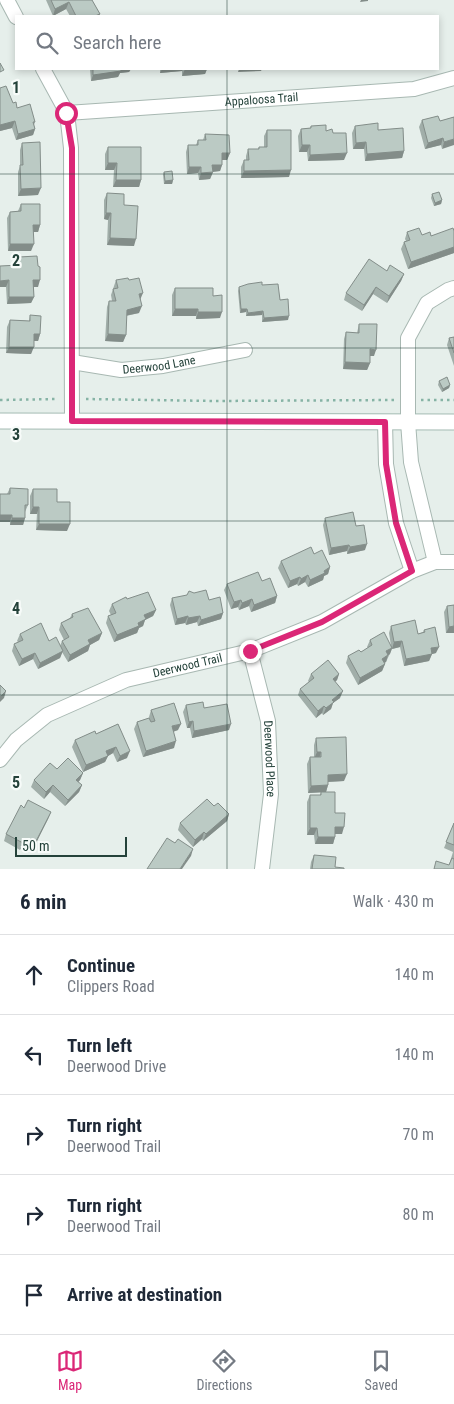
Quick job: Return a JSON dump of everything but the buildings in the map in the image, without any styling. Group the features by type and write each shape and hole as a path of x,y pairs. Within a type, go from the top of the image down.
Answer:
{"street":[{"path":"7,0 15,15"},
{"path":"44,70 66,113 72,148 72,421"},
{"name":"Appaloosa Trail","path":"66,113 414,89 454,78"},
{"path":"435,562 411,462 408,422 408,338 427,303 454,288"},
{"name":"Deerwood Lane","path":"72,362 121,370 163,366 245,350"},
{"path":"0,421 454,422"},
{"path":"385,422 386,464 396,523 412,571"},
{"name":"Deerwood Trail","path":"0,760 16,740 48,714 126,680 250,651 322,622 412,571 435,562 454,562"},
{"name":"Deerwood Place","path":"250,651 268,721 271,794 262,869"}],"path":[{"path":"0,400 454,400"}],"route":[{"path":"66,113 72,148 72,421 385,422 386,464 396,523 412,571 322,622 250,651"}]}
